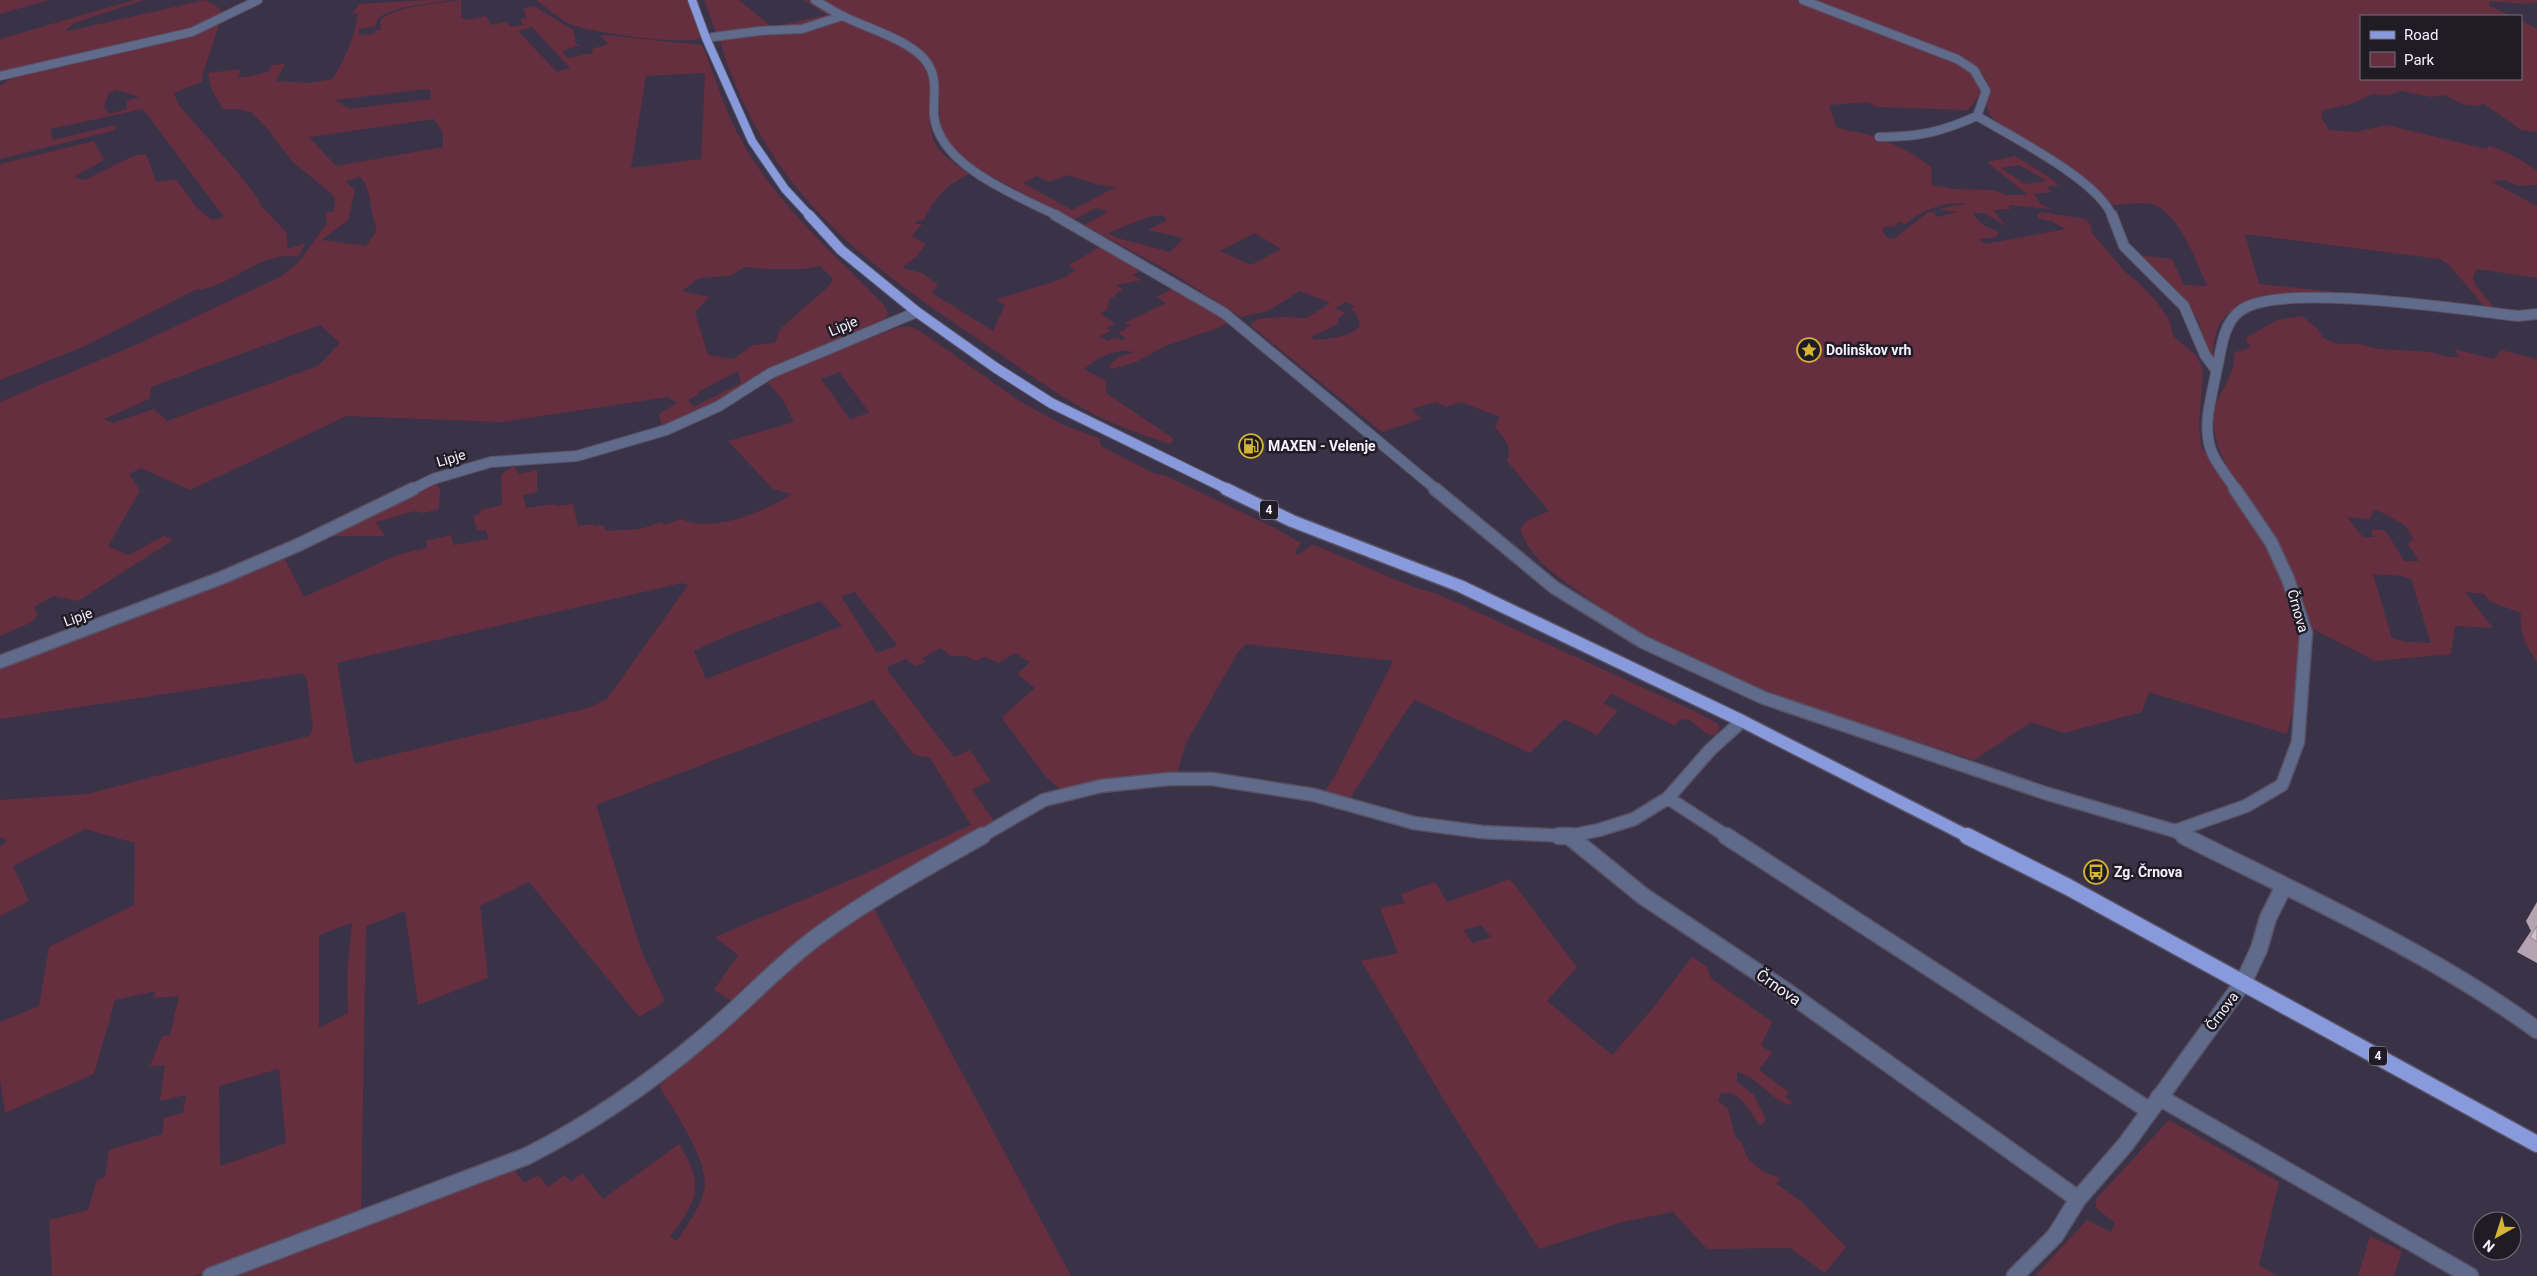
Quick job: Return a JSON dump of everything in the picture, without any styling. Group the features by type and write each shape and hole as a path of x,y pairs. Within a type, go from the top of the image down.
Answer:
{"main road":[{"name":"4","path":"692,0 706,38 752,141 786,189 841,250 917,312 996,368 1051,403 1292,521 1460,586 1742,722 2068,886 2244,981 2537,1144"}],"street":[{"path":"0,76 192,32 258,0"},
{"path":"815,0 842,16 897,41 916,52 925,60 931,71 936,92 934,115 940,138 950,152 987,180 1065,220 1224,313 1556,588 1643,642 1764,698 2048,794 2175,831 2283,888 2395,943 2508,1010 2537,1030"},
{"path":"1803,0 1837,15 1930,47 1974,70 1986,91 1977,116 1943,131 1879,137"},
{"path":"706,38 759,31 802,29 842,16"},
{"path":"1977,116 2070,173 2097,193 2110,210 2124,246 2184,306 2205,355 2216,370"},
{"name":"Črnova","path":"2175,831 2246,806 2282,785 2298,742 2302,709 2306,633 2288,579 2271,542 2213,455 2206,428 2216,370 2226,328 2239,310 2253,304 2284,298 2337,298 2518,316 2537,314"},
{"name":"Lipje","path":"0,662 222,578 298,545 433,479 491,462 533,461 577,456 666,430 719,406 771,373 917,312"},
{"path":"211,1276 527,1156 568,1135 634,1090 706,1036 767,978 818,936 879,894 1044,800 1101,786 1169,779 1212,778 1314,795 1414,824 1482,832 1569,836 1599,830 1634,819 1668,798 1710,750 1742,722"},
{"path":"1668,798 2155,1104 2470,1276"},
{"name":"Črnova","path":"1569,836 1643,896 1786,991 2078,1198"},
{"name":"Črnova","path":"2015,1276 2055,1236 2078,1198 2126,1144 2244,981 2259,949 2268,918 2283,888"}],"green space":[{"path":"0,0 49,0 0,14"},
{"path":"134,0 144,0 74,23 64,32 205,0 223,12 199,28 0,75 0,39"},
{"path":"451,0 412,6 392,11 377,19 376,26 360,29 358,35 374,34 376,30 381,30 380,21 395,12 418,6 461,0 461,17 467,20 486,16 492,25 507,22 510,27 524,25 520,19 527,18 523,9 534,6 573,30 576,44 580,45 562,51 567,58 593,53 592,49 609,44 600,36 604,35 701,45 733,124 752,158 785,203 884,305 888,313 886,318 710,407 662,426 659,414 677,403 668,397 501,422 347,416 190,490 141,468 129,474 140,491 108,546 128,555 164,536 173,540 78,601 53,596 34,607 38,615 30,623 0,636 0,402 140,343 282,276 299,262 327,223 325,213 334,211 335,200 332,194 293,162 265,126 251,112 238,109 223,109 211,88 208,73 241,69 238,77 247,77 268,72 272,65 285,64 276,81 307,83 333,79 352,39 358,13 352,14 359,4","holes":["532,27 570,68 557,72 518,31","701,73 705,75 701,159 631,168 646,76","430,90 431,99 349,109 335,100","434,119 443,133 443,147 336,166 309,137","361,177 369,195 377,230 366,246 322,240 348,220 355,190 345,181","820,266 833,279 829,286 780,329 775,343 753,345 733,359 708,355 695,312 709,297 682,291 699,278 730,276 745,267 804,269","320,325 340,343 318,366 167,421 154,409 112,423 104,419 149,399 151,387","738,371 741,383 694,407 688,400 699,394 698,392"]},
{"path":"536,0 687,0 701,38 691,40 656,39 613,34 578,27 559,18"},
{"path":"704,0 739,0 772,27 827,15 804,0 809,0 832,14 808,26 719,33 716,32"},
{"path":"819,0 1796,0 1824,12 1911,41 1967,68 1981,86 1979,96 1968,110 1876,107 1869,102 1829,105 1836,126 1877,138 1917,157 1931,167 1932,185 1953,189 1994,190 2006,195 2028,195 1987,162 2015,156 2052,179 2059,185 2046,187 2052,192 2034,194 2041,204 2051,209 2010,205 2008,206 2011,209 1993,210 2006,226 1984,213 1972,213 1983,225 1999,232 1996,237 1979,239 1985,244 2066,229 2052,222 2053,220 2048,221 2038,218 2037,215 2041,212 2086,219 2091,226 2092,233 2125,272 2138,282 2155,300 2169,319 2173,336 2197,356 2203,370 2199,425 2201,446 2262,535 2279,569 2297,627 2301,661 2296,696 2287,734 2149,692 2142,712 2064,733 2031,722 1974,760 1773,693 1676,651 1630,625 1585,596 1547,568 1532,551 1520,530 1525,522 1549,511 1507,461 1509,456 1508,447 1495,427 1500,417 1461,402 1445,407 1436,402 1412,409 1421,419 1382,432 1250,325 1258,319 1282,317 1307,318 1330,303 1300,291 1268,311 1241,317 1172,273 1084,225 1108,212 1096,208 1073,220 974,167 953,150 948,143 940,120 936,73 930,62 920,52","holes":["2019,165 2046,181 2025,184 2001,168","1068,175 1095,184 1116,187 1072,210 1023,183 1037,176 1049,182","1952,203 1970,203 1939,209 1957,212 1938,217 1934,214 1936,212 1928,212 1894,239 1886,237 1882,228 1888,226 1895,227 1899,222 1906,224 1920,213","1162,215 1167,220 1148,230 1184,238 1170,252 1117,238 1108,233 1148,217","1255,233 1281,249 1251,265 1220,251","1345,302 1354,306 1351,310 1356,313 1360,326 1356,330 1333,338 1315,340 1311,337 1338,324 1338,318 1346,313 1335,309"]},
{"path":"1809,0 2537,0 2537,2 2525,4 2490,1 2489,6 2510,15 2360,15 2360,80 2522,80 2522,21 2537,29 2537,132 2521,130 2483,103 2479,106 2462,104 2444,95 2431,97 2401,91 2389,95 2372,94 2351,104 2323,110 2321,117 2329,130 2355,132 2387,125 2486,149 2489,146 2508,153 2537,171 2537,185 2518,186 2505,180 2492,182 2537,206 2537,278 2478,269 2473,276 2475,285 2498,312 2289,294 2258,299 2245,303 2224,318 2214,343 2213,361 2210,361 2199,322 2189,305 2135,255 2172,259 2184,285 2207,286 2187,241 2172,219 2164,211 2151,204 2112,205 2083,178 2032,149 2002,128 1990,115 1986,104 1989,89 1984,76 1971,64 1954,54","holes":["2245,234 2440,259 2448,264 2485,307 2259,284"]},
{"path":"843,20 905,47 921,61 929,80 929,114 932,136 937,147 952,162 969,174 954,182 942,192 924,220 917,221 915,224 922,224 912,236 926,244 917,256 902,268 922,273 938,285 932,293 993,331 1005,305 995,300 1062,279 1076,270 1068,266 1101,246 1145,268 1133,275 1142,280 1116,285 1123,290 1115,294 1115,297 1110,298 1107,310 1100,313 1115,324 1106,328 1111,331 1100,336 1107,341 1115,338 1122,340 1126,338 1118,333 1130,326 1125,323 1166,303 1156,297 1173,288 1179,288 1228,322 1218,328 1165,346 1136,362 1112,369 1109,366 1118,357 1134,352 1120,351 1101,357 1084,369 1106,381 1106,393 1174,439 1170,444 1120,426 1082,408 951,321 877,267 843,237 812,205 784,170 758,132 737,88 720,38"},
{"path":"220,22 203,73 202,82 174,93 179,105 239,174 261,206 286,232 288,249 306,243 298,257 284,256 259,263 222,283 209,288 195,290 85,346 0,380 0,164 94,141 104,160 74,177 85,180 133,156 146,154 156,182 176,179 196,207 212,220 224,217 143,109 50,129 53,140 115,125 115,130 0,159 0,86 19,73","holes":["116,90 139,97 127,101 127,109 109,114 104,107 109,93"]},
{"path":"2302,316 2318,329 2323,338 2339,344 2358,344 2380,349 2431,352 2448,357 2459,357 2454,349 2494,359 2501,350 2537,359 2537,662 2524,639 2521,627 2521,613 2491,602 2484,594 2465,592 2493,628 2455,626 2451,654 2375,661 2311,628 2300,591 2285,555 2265,520 2236,482 2228,468 2216,439 2214,424 2215,408 2232,371 2235,352 2250,348 2246,338 2277,320","holes":["2374,510 2406,526 2413,539 2408,544 2419,561 2404,561 2386,531 2373,529 2371,533 2374,537 2363,537 2347,517 2370,519","2373,574 2402,576 2411,579 2431,643 2407,642 2392,638"]},
{"path":"899,327 912,327 1018,400 1061,424 1099,438 1101,446 1155,474 1164,475 1275,528 1301,543 1295,552 1298,555 1312,545 1317,546 1413,587 1438,594 1694,711 1717,723 1720,728 1716,735 1707,734 1688,719 1680,720 1675,726 1612,694 1603,703 1618,711 1597,735 1564,719 1530,753 1415,700 1349,800 1323,794 1335,776 1393,661 1246,644 1238,652 1185,745 1177,774 1123,776 1060,789 1046,777 1004,721 1003,716 1035,688 1017,674 1030,662 1015,653 998,663 985,657 976,661 965,656 951,656 941,648 922,658 926,662 915,666 906,659 888,666 888,671 954,757 970,750 991,781 972,789 995,823 735,1003 714,990 738,955 715,937 864,874 971,825 930,758 914,755 873,700 596,805 641,950 665,1001 639,1017 529,882 480,906 488,978 418,1005 405,911 366,926 361,1215 195,1276 52,1276 49,1220 88,1210 97,1180 105,1177 109,1150 162,1134 164,1118 183,1113 186,1095 160,1101 165,1065 150,1066 162,1036 170,1035 179,996 153,998 156,991 115,1000 94,1074 5,1113 0,1080 0,1022 39,1006 49,947 134,905 135,843 85,829 13,866 29,901 0,916 0,846 8,841 0,837 0,800 87,794 309,736 313,728 307,680 303,673 0,719 0,666 119,625 283,555 304,597 400,554 427,548 426,541 451,535 453,545 489,539 486,530 477,531 473,516 481,514 480,510 502,505 501,474 514,466 519,474 537,470 537,492 523,495 526,508 553,504 556,506 573,504 578,526 603,525 606,531 640,529 662,522 664,525 681,519 693,523 707,524 738,519 753,514 791,494 773,489 728,441 794,422 783,400 768,383 776,375","holes":["839,372 869,413 850,419 821,379","682,583 688,585 607,699 588,708 354,764 337,663","855,592 897,645 877,653 841,596","820,601 842,626 706,679 694,651 724,637","352,923 347,975 348,1013 319,1028 319,935","279,1069 286,1143 220,1166 219,1086"]},
{"path":"434,481 440,489 439,509 423,513 415,511 376,522 385,536 324,536"},
{"path":"1510,879 1577,967 1547,1001 1612,1055 1653,1008 1692,957 1707,967 1711,978 1772,1022 1761,1045 1772,1053 1759,1070 1789,1092 1785,1097 1793,1102 1790,1105 1783,1102 1751,1078 1737,1072 1737,1082 1754,1095 1766,1120 1760,1126 1744,1103 1734,1095 1721,1093 1718,1101 1728,1108 1735,1137 1742,1143 1748,1159 1764,1172 1780,1178 1776,1184 1801,1201 1846,1247 1825,1273 1790,1248 1707,1249 1673,1212 1622,1222 1539,1249 1450,1110 1361,961 1398,953 1380,908 1405,903 1401,894 1435,882 1447,902","holes":["1481,925 1491,937 1472,943 1464,930"]},
{"path":"871,903 1071,1276 227,1276 513,1168 524,1183 538,1175 548,1187 565,1175 571,1182 582,1173 603,1199 679,1144 692,1171 695,1192 687,1212 670,1237 677,1241 702,1198 705,1179 697,1152 660,1087 666,1076 702,1050 778,974"},
{"path":"2169,1120 2279,1182 2259,1265 2277,1276 2035,1276 2087,1220 2111,1232 2115,1223 2096,1208 2096,1199"},
{"path":"2370,1236 2402,1251 2394,1276 2358,1276"}],"building":[{"path":"2537,926 2537,942 2530,937"}],"place":[{"name":"Dolinškov vrh","path":"1809,350"},
{"name":"MAXEN - Velenje","path":"1251,446"},
{"name":"Zg. Črnova","path":"2096,872"}]}
